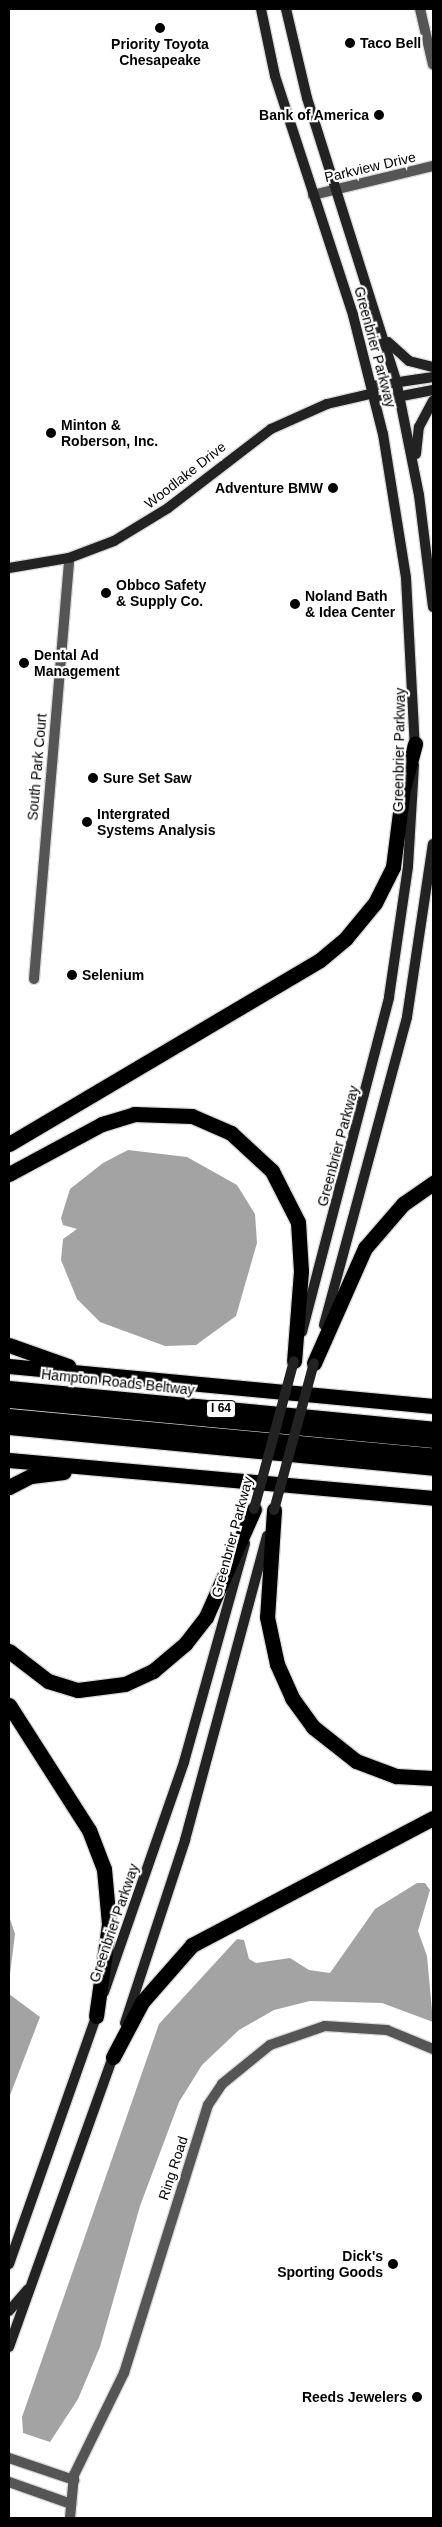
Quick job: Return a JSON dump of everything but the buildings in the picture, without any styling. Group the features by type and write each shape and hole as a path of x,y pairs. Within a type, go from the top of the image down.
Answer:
{"highway":[{"path":"9,1144 320,960 346,938 374,903 393,867 403,789 415,744"},
{"path":"9,1174 102,1124 134,1114 192,1116 231,1133 272,1171 298,1222 302,1271 294,1360"},
{"path":"314,1363 365,1248 397,1209 433,1183"},
{"path":"9,1345 95,1376"},
{"path":"9,1366 95,1376 433,1406"},
{"name":"Hampton Roads Beltway","path":"9,1388 433,1429"},
{"path":"9,1400 433,1440"},
{"path":"9,1416 433,1455"},
{"path":"9,1427 433,1468"},
{"path":"9,1460 179,1472 433,1498"},
{"path":"9,1487 44,1473 179,1472"},
{"path":"9,1651 48,1681 78,1690 125,1684 153,1671 185,1644 206,1617 254,1508"},
{"path":"274,1510 267,1617 277,1664 292,1698 313,1727 356,1761 396,1776 433,1778"},
{"path":"9,1705 89,1830 104,1869 109,1924 96,2016"},
{"path":"113,2057 142,2002 192,1945 433,1818"}],"main road":[{"name":"Greenbrier Parkway","path":"9,2264 184,1762 294,1360 389,997 408,866 415,744 406,578 374,393 276,78 260,9"},
{"name":"Greenbrier Parkway","path":"286,9 303,82 385,338 400,396 414,465 433,607"},
{"path":"385,338 402,357 433,367"},
{"name":"Woodlake Drive","path":"9,568 69,558 138,528 271,429 327,404 374,393 396,380 433,377"},
{"name":"Woodlake Drive","path":"374,393 400,396 433,390"},
{"path":"414,465 419,427 433,401"},
{"path":"9,2347 113,2057 182,1849 407,1017 433,844"},
{"path":"9,2310 33,2282"}],"street":[{"path":"420,9 433,64"},
{"name":"Parkview Drive","path":"313,195 433,166"},
{"name":"South Park Court","path":"34,979 69,558"},
{"name":"Ring Road","path":"70,2518 74,2480 124,2373 208,2105 222,2084 270,2045 325,2026 387,2030 433,2049"},
{"path":"9,2458 74,2480"},
{"path":"9,2482 71,2504"}],"shaded area":[{"path":"128,1150 187,1157 237,1185 255,1214 257,1243 236,1316 196,1345 165,1346 100,1322 77,1299 61,1260 63,1239 77,1229 63,1225 61,1218 70,1189 103,1163"},
{"path":"417,1883 425,1883 430,1890 418,1931 427,1956 433,2022 382,2003 310,2001 274,2010 239,2030 202,2065 179,2102 140,2206 100,2347 78,2399 50,2442 23,2433 22,2417 159,2024 237,1939 244,1940 249,1959 256,1963 290,1958 309,1970 330,1973 375,1909"},
{"path":"9,1916 15,1934 9,1982"},
{"path":"9,1994 40,2017 9,2098"}],"place":[{"name":"Priority Toyota Chesapeake","path":"160,28"},
{"name":"Taco Bell","path":"350,43"},
{"name":"Bank of America","path":"379,115"},
{"name":"Minton & Roberson, Inc.","path":"51,433"},
{"name":"Adventure BMW","path":"333,488"},
{"name":"Obbco Safety & Supply Co.","path":"106,593"},
{"name":"Noland Bath & Idea Center","path":"295,604"},
{"name":"Dental Ad Management","path":"24,663"},
{"name":"Sure Set Saw","path":"93,778"},
{"name":"Intergrated Systems Analysis","path":"87,822"},
{"name":"Selenium","path":"72,975"},
{"name":"Dick's Sporting Goods","path":"393,2264"},
{"name":"Reeds Jewelers","path":"417,2397"}]}
